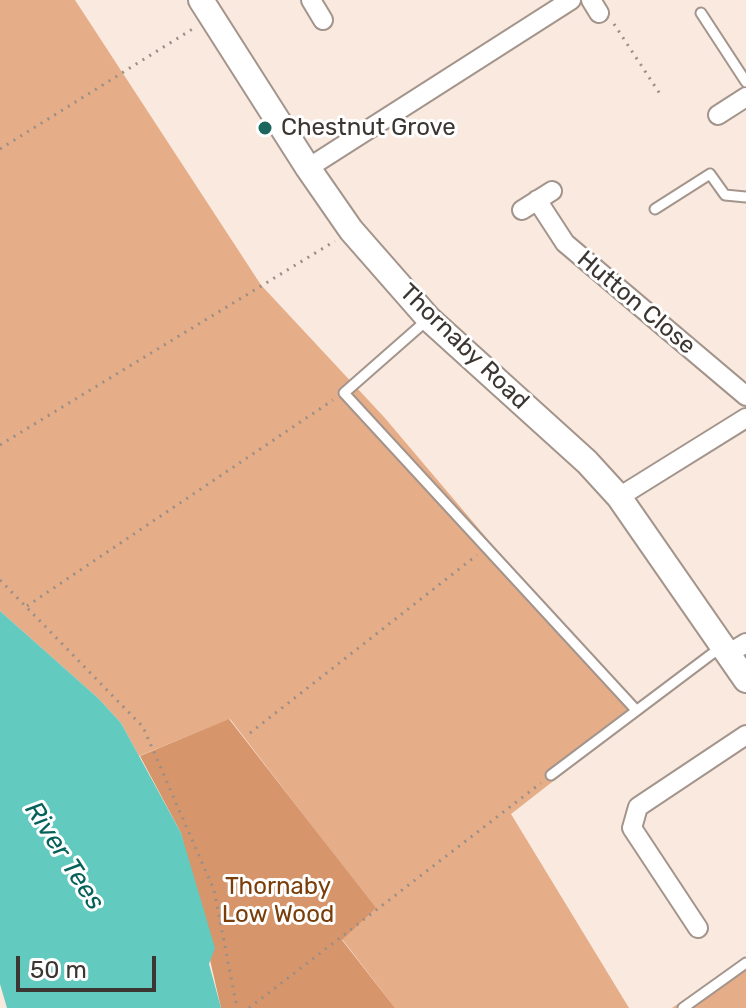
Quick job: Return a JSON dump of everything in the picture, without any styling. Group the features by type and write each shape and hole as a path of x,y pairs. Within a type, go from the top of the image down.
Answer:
{"street":[{"path":"311,0 323,20"},
{"path":"308,168 571,0"},
{"name":"Thornaby Road","path":"206,8 351,230 429,319 587,462 619,497 732,648 746,680"},
{"path":"718,115 746,97"},
{"name":"Hutton Close","path":"537,200 565,243 746,396"},
{"path":"619,497 746,418"},
{"path":"698,928 632,828 638,807 746,735"}],"lane":[{"path":"701,13 746,82"},
{"path":"655,209 710,174 725,195 746,197"},
{"path":"429,319 344,393 636,710"},
{"path":"551,775 636,710 732,648"},
{"path":"683,1008 746,963"}],"path":[{"path":"595,7 605,10 662,97"},
{"path":"0,149 206,8"},
{"path":"0,445 351,230"},
{"path":"27,606 344,393"},
{"path":"250,733 486,548"},
{"path":"0,580 143,727 214,890 237,1008"},
{"path":"249,1008 551,775"}],"shaded area":[{"path":"0,0 75,0 261,285 384,417 501,555 642,712 511,814 629,1008 395,1008 342,939 375,908 230,719 139,756 121,723 98,698 0,611"},
{"path":"746,957 746,1008 672,1008"}],"green space":[{"name":"Thornaby Low Wood","path":"229,719 376,908 342,940 395,1008 221,1008 181,833 140,756"}],"water":[{"name":"River Tees","path":"0,611 98,698 121,723 181,833 215,948 209,964 221,1008 7,1008 0,984"}],"place":[{"name":"Chestnut Grove","path":"265,128"}]}
